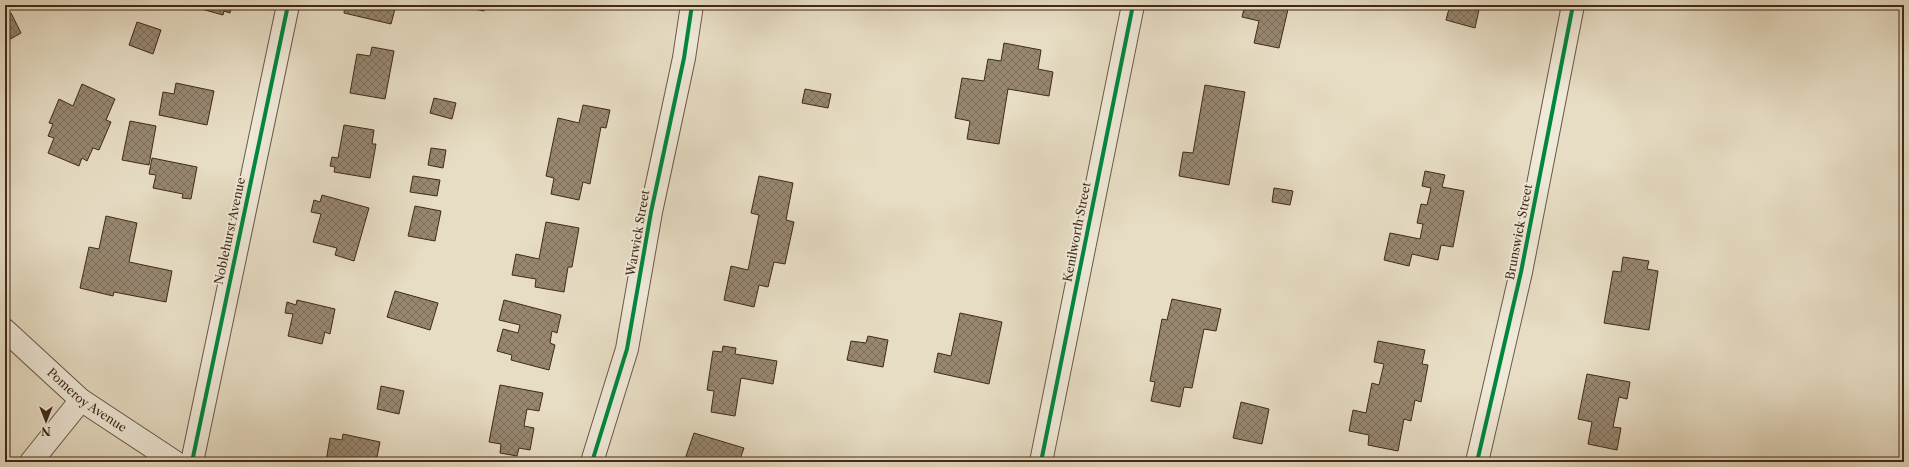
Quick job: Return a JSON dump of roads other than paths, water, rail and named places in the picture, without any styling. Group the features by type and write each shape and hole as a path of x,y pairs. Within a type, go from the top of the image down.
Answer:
{"street":[{"name":"Noblehurst Avenue","path":"192,462 288,5"},
{"name":"Warwick Street","path":"592,462 627,349 651,212 684,58 692,5"},
{"name":"Kenilworth Street","path":"1041,462 1133,5"},
{"name":"Brunswick Street","path":"1477,462 1521,272 1573,5"},
{"name":"Pomeroy Avenue","path":"5,330 81,400 176,462"},
{"path":"31,462 81,400"}]}
